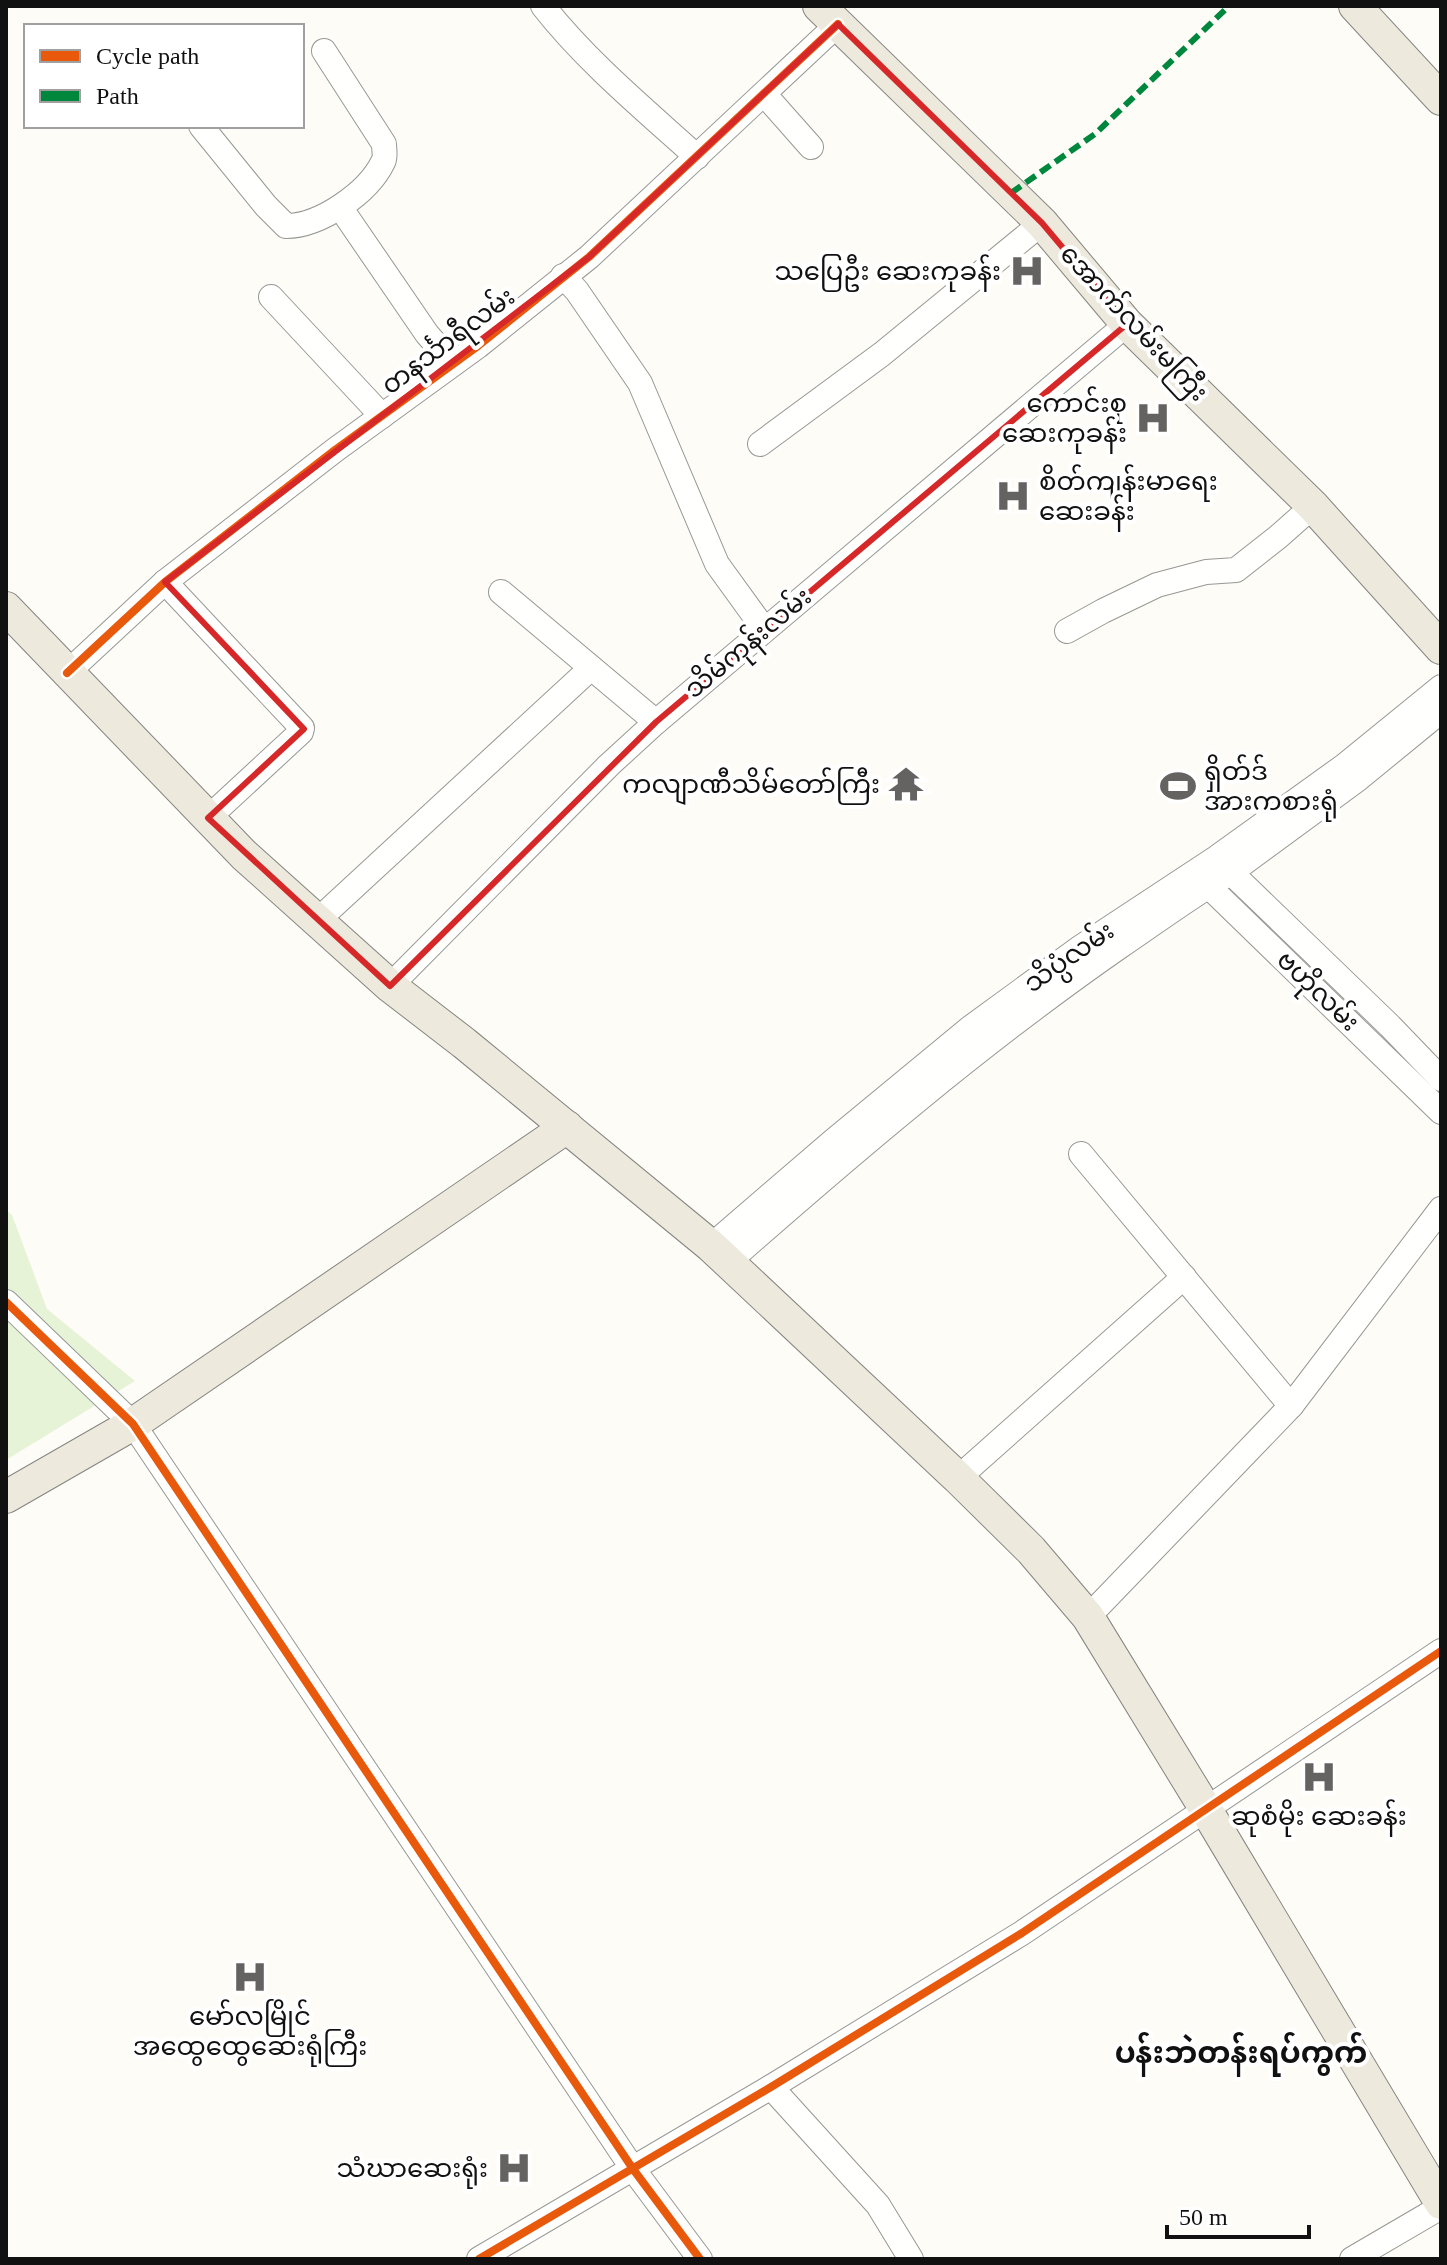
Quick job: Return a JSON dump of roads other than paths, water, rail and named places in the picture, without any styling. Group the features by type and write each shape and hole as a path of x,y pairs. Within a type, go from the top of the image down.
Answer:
{"main road":[{"path":"1355,6 1441,99"},
{"name":"အောက်လမ်းမကြီး","path":"829,15 1042,223 1127,324 1313,506 1441,648"},
{"path":"6,608 244,855 390,986 567,1127 719,1255 1031,1550 1088,1617 1441,2205"},
{"path":"6,1497 133,1424 567,1127"}],"street":[{"path":"543,6 557,25 628,95 697,157"},
{"name":"တနင်္သာရီလမ်း","path":"67,673 165,582 589,257 764,94 829,15"},
{"path":"203,128 286,226 301,226 340,207 366,186 385,160 384,144 324,51"},
{"path":"764,94 811,147"},
{"path":"340,207 427,334 453,364"},
{"path":"760,444 882,354 1042,223"},
{"path":"563,276 577,291 640,383 717,564 764,629"},
{"path":"271,297 382,416"},
{"name":"သိမ်ကုန်းလမ်း","path":"390,986 609,765 656,722 1127,324"},
{"path":"1067,631 1157,585 1206,572 1236,570 1313,506"},
{"path":"165,582 302,728 208,818"},
{"path":"501,592 656,722"},
{"path":"318,920 591,668"},
{"name":"သိပ္ပံလမ်း","path":"719,1255 841,1163 985,1045 1212,872 1441,687"},
{"name":"သိပ္ပံလမ်း","path":"1212,872 1358,779 1441,711"},
{"name":"ဗဟိုလမ်း","path":"1212,872 1390,1026 1441,1079"},
{"name":"ဗဟိုလမ်း","path":"1212,872 1441,1112"},
{"path":"1081,1154 1291,1406"},
{"path":"1088,1617 1291,1406 1441,1209"},
{"path":"958,1478 1184,1277"},
{"path":"6,1302 133,1424 633,2169 700,2259"},
{"path":"479,2259 771,2087 1022,1933 1441,1651"},
{"path":"771,2087 878,2205 911,2259"},
{"path":"1352,2259 1441,2205"}],"place":[{"name":"သပြေဦး ဆေးကုခန်း","path":"1027,271"},
{"name":"ကောင်းစု ဆေးကုခန်း","path":"1153,418"},
{"name":"စိတ်ကျန်းမာရေး ဆေးခန်း","path":"1013,496"},
{"name":"ကလျာဏီသိမ်တော်ကြီး","path":"906,784"},
{"name":"ရှိတ်ဒ် အားကစားရုံ","path":"1178,786"},
{"name":"ဆုစံမိုး ဆေးခန်း","path":"1319,1777"},
{"name":"မော်လမြိုင် အထွေထွေဆေးရုံကြီး","path":"250,1977"},
{"name":"သံဃာဆေးရုံး","path":"514,2168"}],"district":[{"name":"ပန်းဘဲတန်းရပ်ကွက်","path":"1241,2052"}]}
